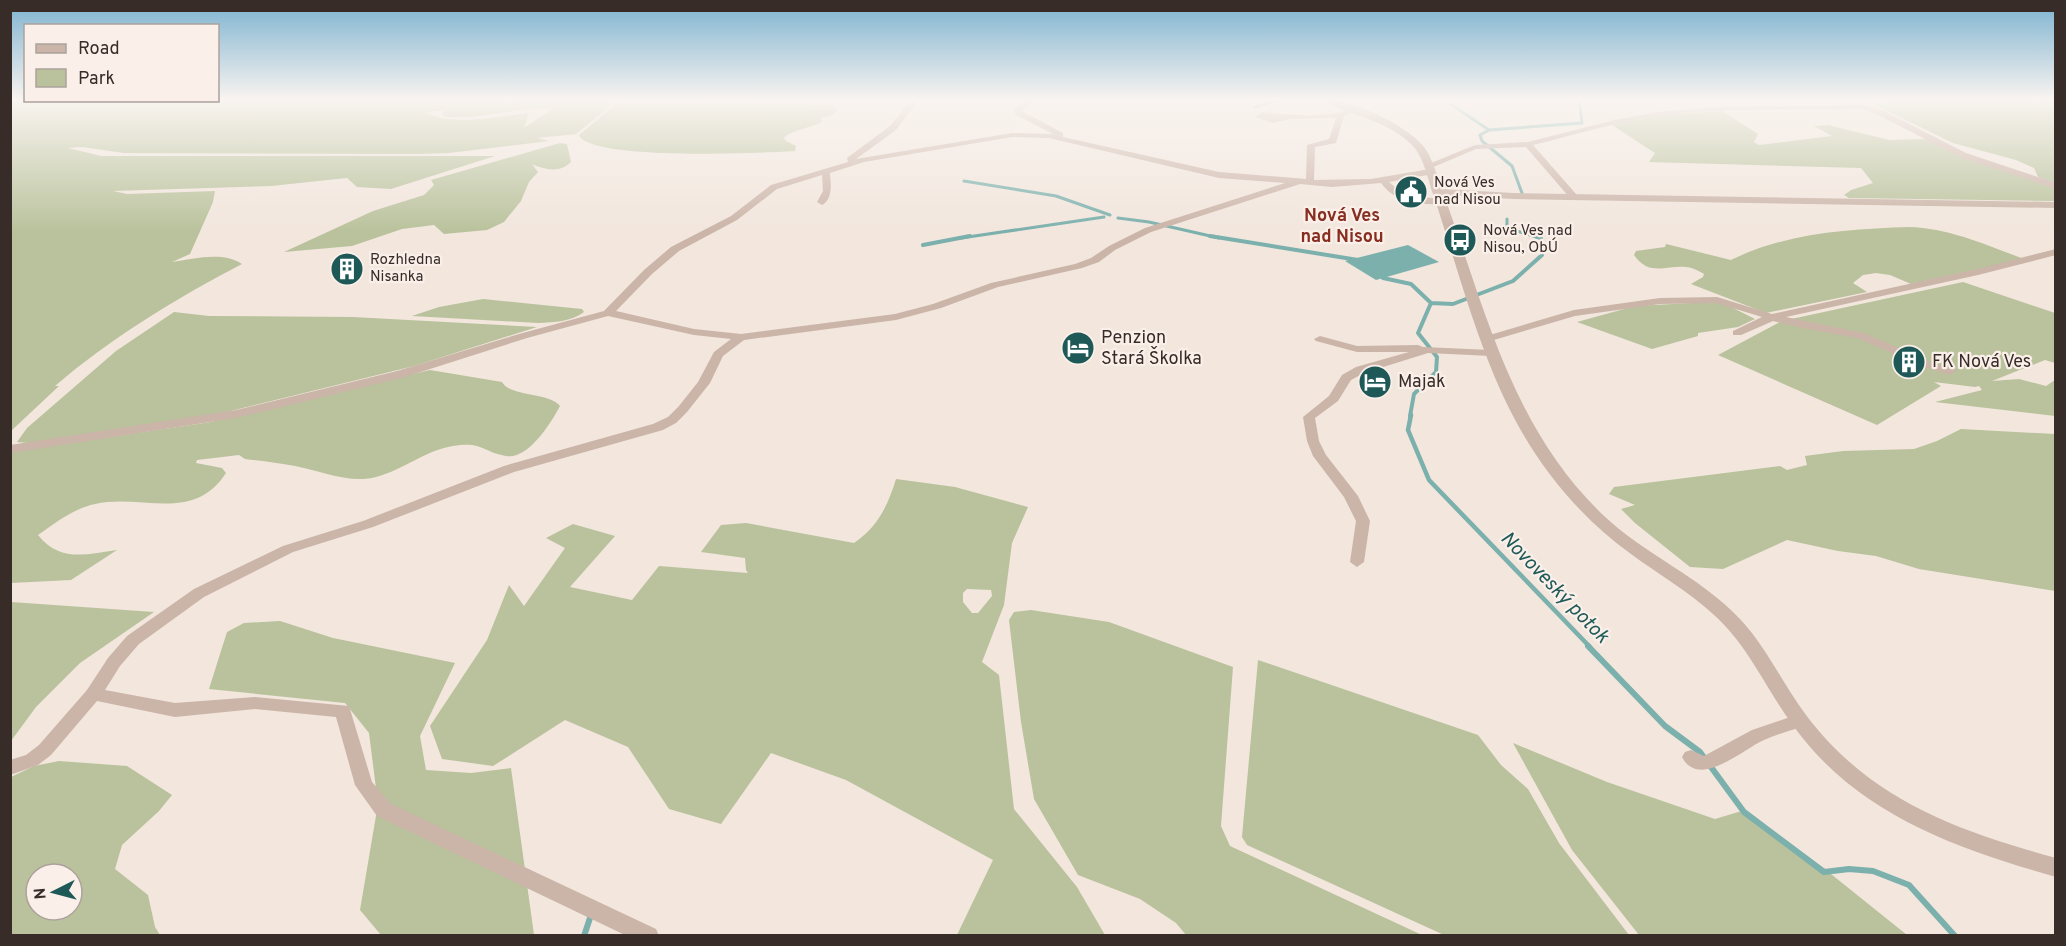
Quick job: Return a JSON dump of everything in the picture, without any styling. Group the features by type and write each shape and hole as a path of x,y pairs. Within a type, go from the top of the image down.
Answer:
{"street":[{"path":"859,158 876,143"},
{"path":"608,313 648,272 675,249 734,218 774,187 859,158 954,143"},
{"path":"1085,143 1219,175 1342,184 1383,180 1429,169 1459,151 1488,145 1531,143"},
{"path":"1310,183 1311,145 1321,143"},
{"path":"1416,143 1429,169 1505,388 1527,429 1560,477 1590,511 1628,544 1720,610 1754,647 1799,721 1834,760 1862,786 1884,803 1919,822 2055,868"},
{"path":"1941,143 1963,154 2055,186"},
{"path":"1528,144 1573,196"},
{"path":"822,202 827,191 826,171"},
{"path":"1383,180 1393,195 1402,199 1573,196 2055,205"},
{"path":"10,449 236,414 401,374 523,336 608,313 694,332 741,337 876,320 937,306 995,285 1078,266 1095,260 1112,248 1148,230 1297,182"},
{"path":"1737,333 1772,317 1978,272 2055,252"},
{"path":"1320,339 1357,349 1489,346 1574,313 1660,301 1717,300 1802,325 1860,335 1931,366 1950,371"},
{"path":"10,768 32,760 45,750 93,693 114,662 133,640 199,593 288,549 368,524 509,469 658,427 672,420 704,383 718,354 741,337"},
{"path":"1358,562 1363,521 1350,496 1320,456 1313,441 1310,417 1334,398 1346,378 1353,373 1426,349"},
{"path":"93,693 175,710 255,702 344,711 364,785 384,810 649,936"},
{"path":"1691,757 1702,764 1718,758 1758,735 1799,721"}],"green space":[{"path":"11,143 531,143 449,153 419,154 124,153 82,147 68,148 101,156 495,156 391,189 357,187 347,178 271,186 113,191 127,194 215,191 213,202 190,254 172,262 217,257 242,264 194,290 98,352 55,386 59,386 11,431 10,154 13,153 11,153"},
{"path":"559,143 567,144 571,162 557,169 542,168 532,164 538,172 529,182 521,201 504,222 487,230 444,234 434,225 402,229 352,246 284,252 373,211 424,195 434,185 431,180"},
{"path":"591,143 790,143 796,146 795,151 716,154 613,149"},
{"path":"1640,143 1756,143 1759,145 1936,143 2055,188 2055,201 1849,198 1844,195 1851,190 1873,183 1861,168 1649,162 1655,153"},
{"path":"1954,143 2055,143 2055,183 2038,177 2034,168 2016,160"},
{"path":"1909,227 1953,234 2024,259 1911,284 1890,275 1876,273 1863,275 1853,283 1867,292 1766,313 1691,284 1704,274 1695,269 1652,268 1640,262 1634,255 1636,251 1665,247 1666,244 1731,260 1795,238 1841,231"},
{"path":"1963,282 2055,313 2055,363 2045,360 1992,381 2019,379 2046,386 2055,380 2055,416 1935,402 1982,390 1979,386 1934,382 1941,386 1877,425 1718,355 1782,321"},
{"path":"483,299 582,309 584,312 568,320 538,323 412,316 439,307"},
{"path":"1723,303 1755,319 1738,327 1698,333 1698,336 1652,349 1577,322 1635,306"},
{"path":"174,312 209,316 353,317 537,327 414,366 214,415 28,443 17,442 27,428 116,351"},
{"path":"430,370 502,382 513,390 547,398 560,406 538,439 514,456 498,454 470,445 453,446 433,452 386,474 366,479 336,476 295,466 245,459 239,455 197,460 196,463 222,468 226,473 213,489 198,498 182,502 113,502 80,509 65,516 38,535 55,550 65,553 85,554 117,550 71,580 11,583 10,452 211,422"},
{"path":"1961,429 2055,434 2055,591 1919,569 1876,556 1838,551 1787,540 1723,569 1690,567 1621,509 1635,505 1609,494 1614,487 1780,466 1787,470 1807,465 1805,456 1843,451 1914,449"},
{"path":"896,479 955,487 1028,507 1012,543 1004,605 982,662 999,675 1014,809 1077,887 1105,935 957,935 993,860 846,780 771,753 721,824 669,809 628,747 565,720 493,766 442,759 430,726 487,640 509,585 524,606 565,548 546,538 573,524 615,536 570,587 632,600 659,566 748,573 745,558 701,552 721,525 746,523 854,543 876,523","holes":["967,589 991,590 992,596 978,613 972,613 963,602 963,593"]},
{"path":"11,602 154,612 80,663 36,707 11,741"},
{"path":"1031,610 1109,622 1233,667 1221,826 1230,846 1422,935 1186,935 1176,923 1140,899 1078,875 1034,799 1021,722 1009,620 1014,612"},
{"path":"280,621 333,638 455,663 420,736 426,770 471,773 511,768 534,935 381,935 360,910 378,804 369,733 345,703 209,689 227,632 244,623"},
{"path":"1258,660 1478,735 1501,765 1528,789 1559,843 1629,935 1444,935 1247,845 1242,837"},
{"path":"1513,743 1607,782 1715,819 1745,810 1826,870 1907,935 1639,935 1572,850"},
{"path":"59,761 127,766 172,795 159,811 122,845 115,869 148,895 155,927 160,935 11,936 11,777 34,766"}],"water":[{"path":"1408,245 1439,262 1376,280 1345,261"}],"waterway":[{"name":"Novoveský potok","path":"1485,143 1512,166 1522,193"},
{"path":"964,181 1056,196 1110,215"},
{"path":"961,238 1104,217"},
{"path":"1118,218 1149,222 1211,236"},
{"name":"Novoveský potok","path":"1507,219 1507,228 1540,238"},
{"path":"923,245 970,236"},
{"path":"1211,236 1358,260"},
{"path":"1211,236 1219,238"},
{"name":"Novoveský potok","path":"1431,303 1453,304 1513,281 1542,255 1541,238 1535,236"},
{"path":"1379,273 1383,278 1411,284 1431,303"},
{"name":"Novoveský potok","path":"1410,416 1414,394 1436,372 1437,357 1418,333 1431,303"},
{"name":"Novoveský potok","path":"1411,415 1408,430 1429,480 1590,647"},
{"name":"Novoveský potok","path":"1588,646 1665,726 1700,752 1744,812 1824,872 1849,869 1873,871 1909,885 1955,936"},
{"path":"584,936 591,915"}],"place":[{"name":"Nová Ves nad Nisou","path":"1411,192"},
{"name":"Nová Ves nad Nisou, ObÚ","path":"1460,240"},
{"name":"Rozhledna Nisanka","path":"347,269"},
{"name":"Penzion Stará Školka","path":"1078,348"},
{"name":"FK Nová Ves","path":"1909,362"},
{"name":"Majak","path":"1375,382"}],"district":[{"name":"Nová Ves nad Nisou","path":"1342,226"}]}
